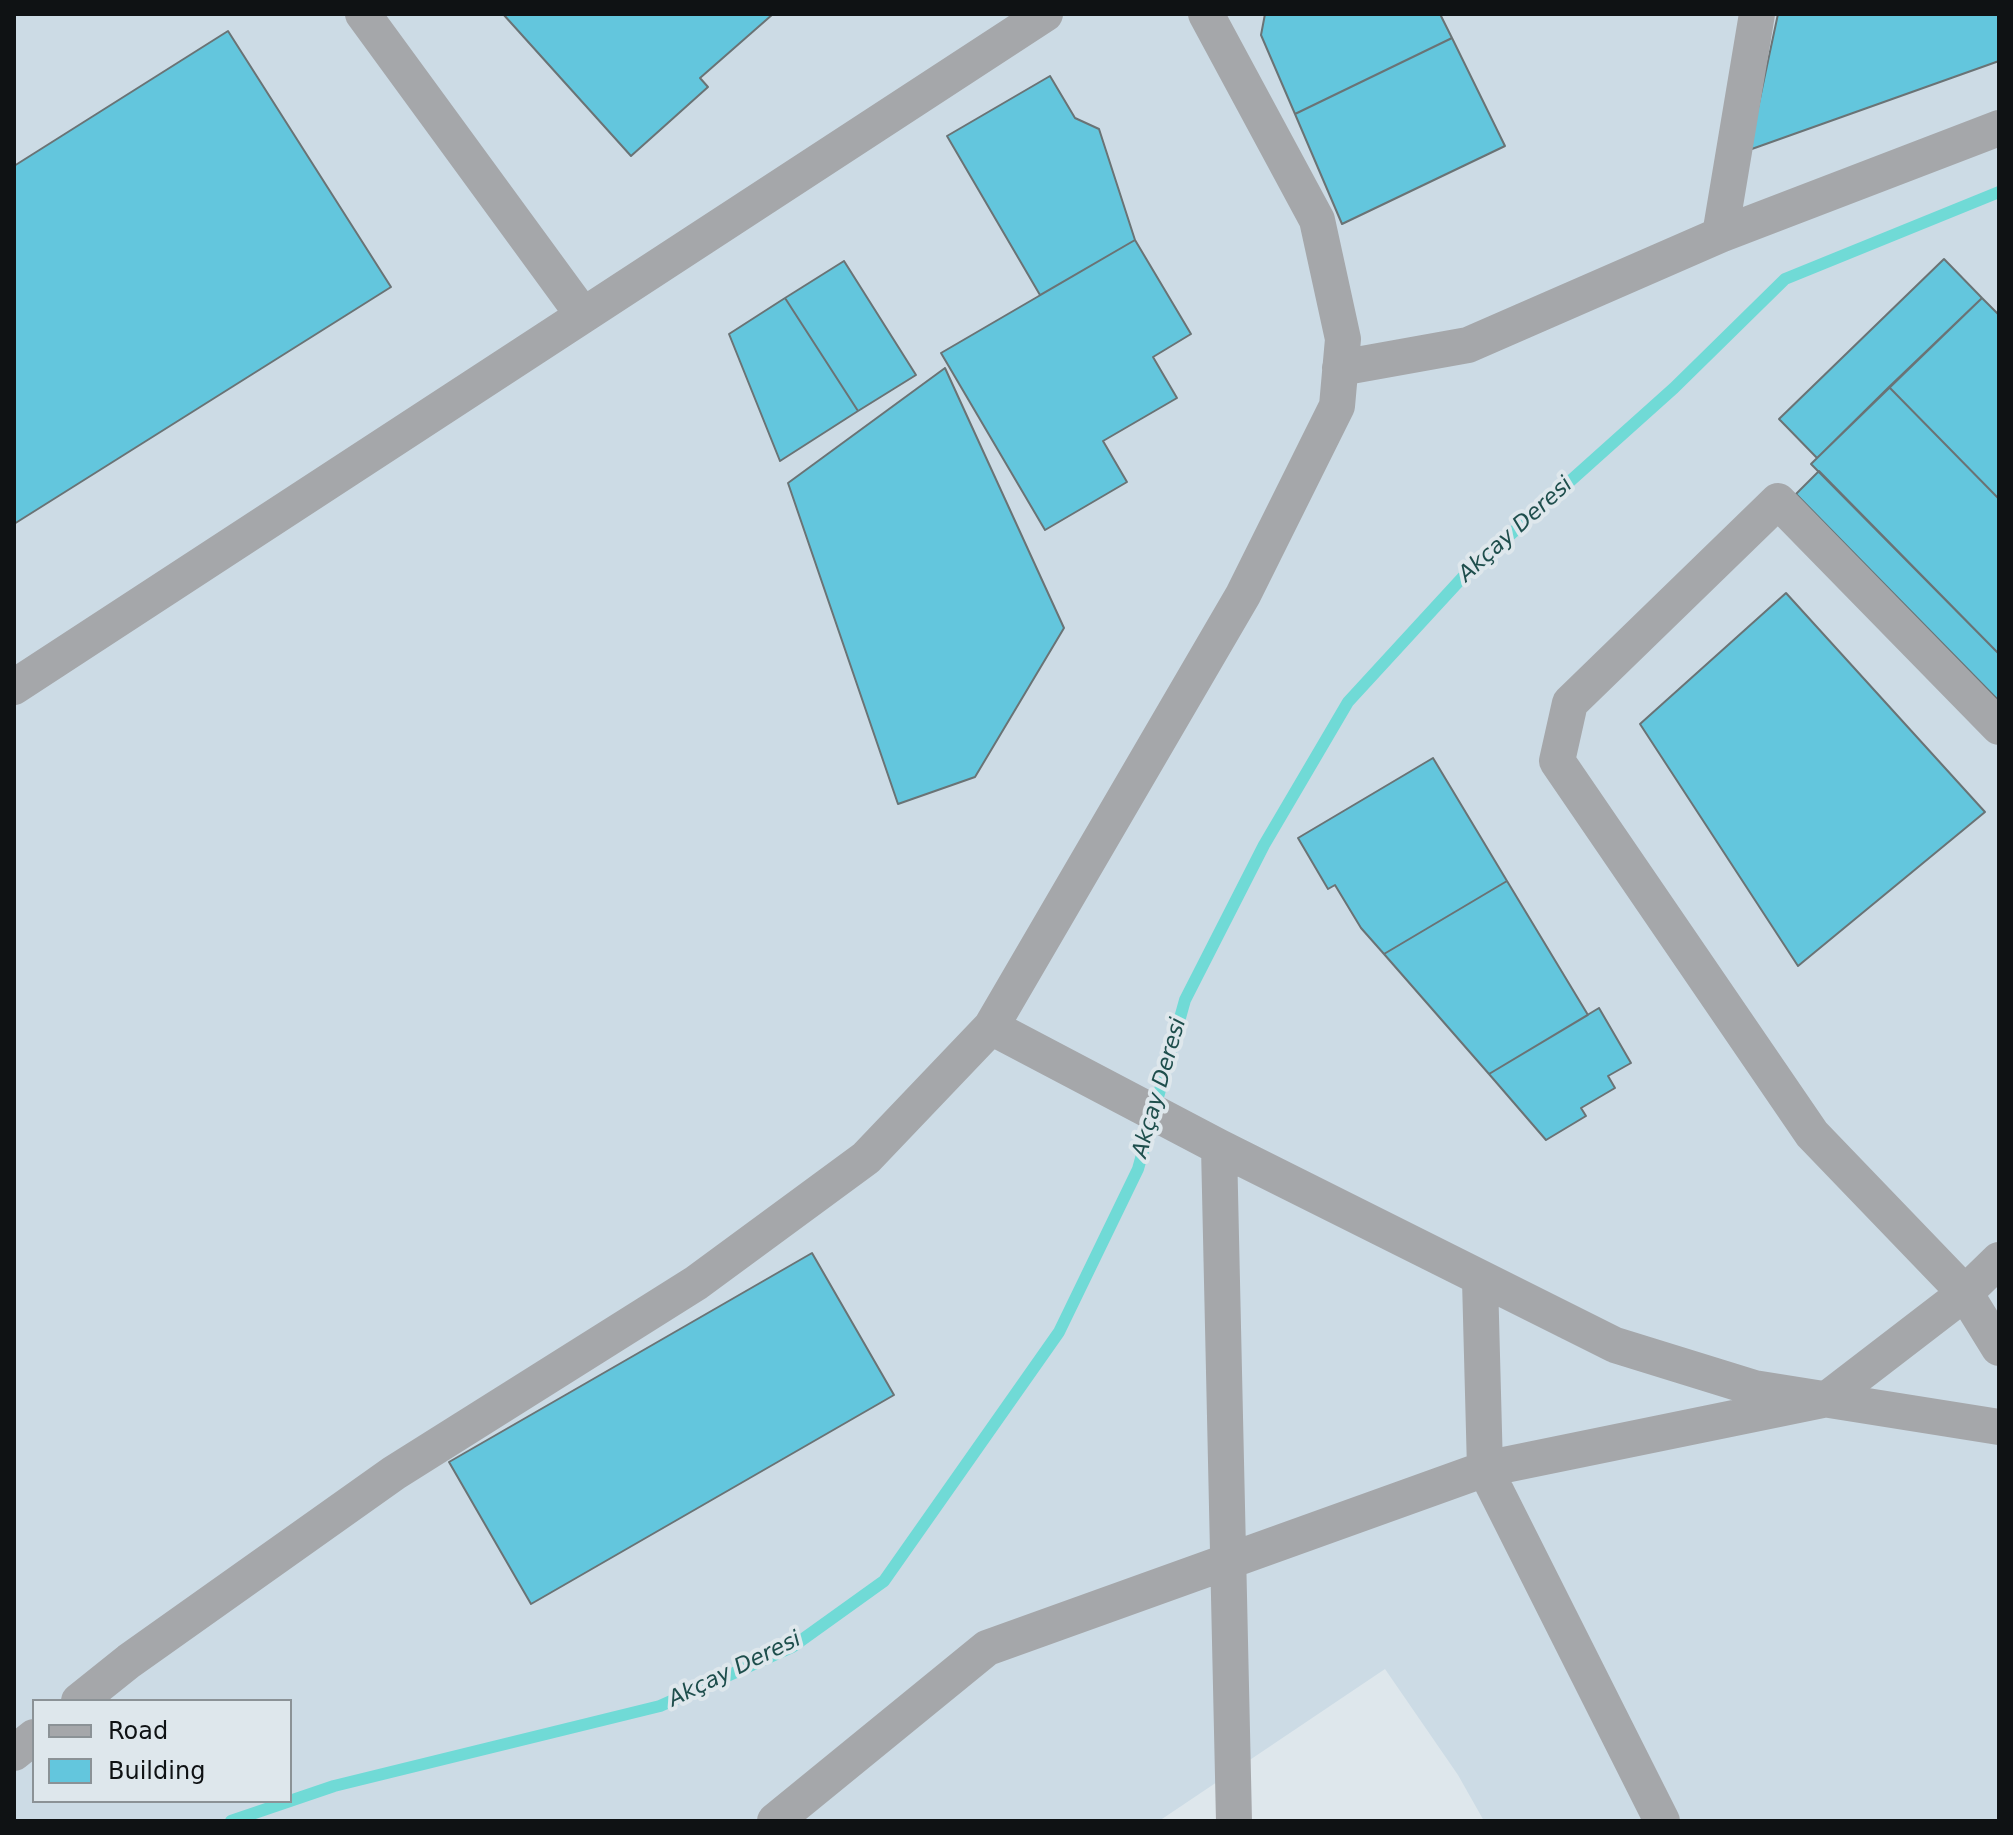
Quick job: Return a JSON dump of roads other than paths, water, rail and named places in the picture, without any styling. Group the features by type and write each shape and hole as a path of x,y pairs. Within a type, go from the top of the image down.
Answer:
{"street":[{"path":"363,14 583,315"},
{"path":"14,687 1045,14"},
{"path":"82,1699 129,1661 394,1473 696,1283 866,1158 991,1027 1243,595 1337,406 1343,339 1317,220 1206,14"},
{"path":"1720,235 1757,14"},
{"path":"1340,368 1468,345 1720,235 1999,128"},
{"path":"1999,727 1778,501 1570,703 1557,761 1812,1134 1965,1293 1999,1348"},
{"path":"991,1027 1219,1147 1615,1345 1754,1388 1999,1427"},
{"path":"1219,1147 1234,1821"},
{"path":"775,1821 987,1648 1485,1469 1827,1399 1965,1293 1999,1260"},
{"path":"1480,1280 1485,1469 1662,1821"},
{"path":"14,1753 32,1739"}],"waterway":[{"name":"Akçay Deresi","path":"292,1800 334,1786 660,1706 792,1647 884,1581 1059,1332 1138,1169 1185,1000 1264,845 1348,702 1462,578 1674,388 1785,279 1999,192"},
{"name":"Akçay Deresi","path":"231,1821 284,1803"}]}
